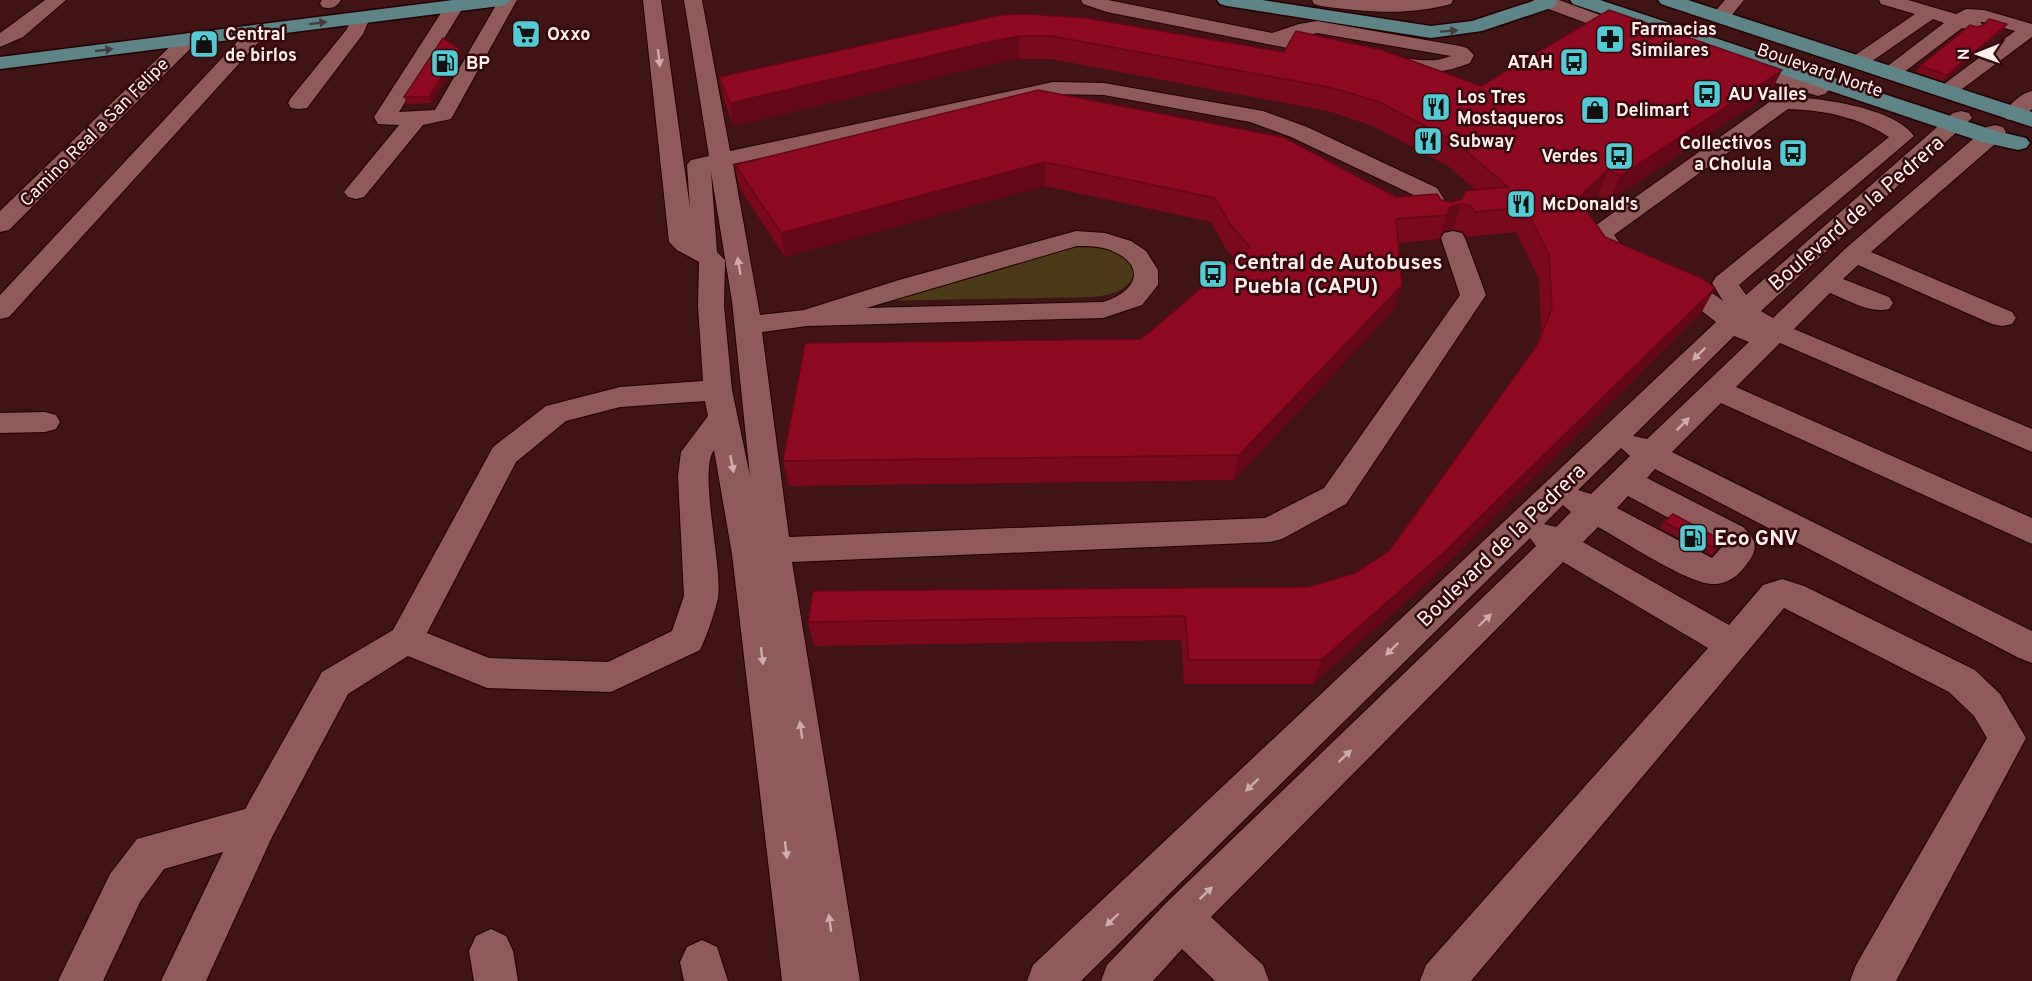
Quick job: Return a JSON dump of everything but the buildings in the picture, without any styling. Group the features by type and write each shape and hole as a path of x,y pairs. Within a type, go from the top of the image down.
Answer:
{"main road":[{"path":"0,63 258,30 358,9 455,6 500,0"},
{"path":"1227,0 1431,32 1476,27 1544,2"},
{"path":"1580,0 1607,4 1869,96 1959,108"},
{"path":"1668,0 1892,72 1959,108"},
{"path":"0,43 331,2 358,9"},
{"name":"Boulevard Norte","path":"1607,4 1648,7 2016,132"},
{"name":"Boulevard Norte","path":"1648,7 1790,59 1959,108 2016,132"},
{"path":"22,42 12,51 17,56 46,58"}],"street":[{"path":"0,43 57,0"},
{"path":"455,6 385,117 386,119 432,118 443,114 508,0"},
{"path":"652,0 682,242 687,247 705,254 711,260 711,306 720,391 762,552 838,981"},
{"path":"677,0 690,101"},
{"path":"693,0 708,99 705,254"},
{"path":"1321,0 1366,7 1394,8 1435,3"},
{"path":"1720,17 1735,0"},
{"path":"1888,0 1966,23"},
{"path":"1544,2 1777,84 1869,96"},
{"path":"1230,30 1220,40 1206,43 1112,27 1100,23 1099,3 1274,39 1351,55"},
{"path":"1607,4 1614,15 1635,28 1755,72 1818,90"},
{"path":"299,104 356,30 358,9"},
{"path":"1858,62 1929,12"},
{"path":"1966,23 1966,15 1973,14 2024,37"},
{"path":"1892,72 1966,23"},
{"path":"1274,39 1306,28 1317,27 1460,52 1464,55 1463,59 1440,68 1418,69 1374,60"},
{"path":"0,311 258,30"},
{"path":"1959,108 1967,77 2024,37"},
{"name":"Boulevard de la Pedrera","path":"1049,981 1614,435 1959,108 1988,84 2024,37"},
{"name":"Camino Real a San Felipe","path":"0,225 189,39"},
{"path":"1967,77 1988,84"},
{"path":"706,156 1053,88 1104,88 1255,116 1299,132 1429,193 1448,228 1473,295 1335,496 1270,530 762,552"},
{"name":"Boulevard de la Pedrera","path":"1123,981 1180,918 1854,254 2016,132 2032,97"},
{"path":"1738,317 1725,283 1903,136 1892,128 1838,109 1809,102 1782,103 1601,233 1612,252 1651,275 1698,295 1770,337 2032,441"},
{"path":"356,192 416,119"},
{"path":"706,156 746,313 762,552 804,981"},
{"path":"711,306 746,313 807,318 1103,310 1133,299 1146,285 1147,272 1141,260 1121,245 1096,239 1076,238 908,286 807,318"},
{"path":"1854,254 2002,318"},
{"path":"1826,282 1880,303"},
{"path":"406,640 487,673 611,677 687,640 701,596 694,476 696,452 720,391 751,361"},
{"path":"1717,390 2032,532"},
{"path":"183,981 258,824 335,683 406,640 504,455 556,413 620,397 720,391"},
{"path":"0,423 45,422"},
{"path":"1614,435 2032,648"},
{"path":"1558,490 1705,570 1716,573 1723,570 1739,550 1739,543 1731,536 1626,481"},
{"path":"1524,522 1560,546 1686,615 1733,645"},
{"path":"1442,981 1775,595 1782,593 1962,681 1987,705 2007,738 1872,981"},
{"path":"80,981 125,888 151,853 258,824"},
{"path":"1180,918 1247,981"}],"shaded area":[{"path":"1097,244 1122,252 1135,268 1126,286 1107,295 874,301 1069,246"}],"place":[{"name":"Oxxo","path":"526,34"},
{"name":"Farmacias Similares","path":"1610,39"},
{"name":"Central de birlos","path":"204,44"},
{"name":"ATAH","path":"1574,62"},
{"name":"BP","path":"445,63"},
{"name":"AU Valles","path":"1707,94"},
{"name":"Los Tres Mostaqueros","path":"1436,107"},
{"name":"Delimart","path":"1595,110"},
{"name":"Subway","path":"1428,141"},
{"name":"Collectivos a Cholula","path":"1793,153"},
{"name":"Verdes","path":"1619,156"},
{"name":"McDonald's","path":"1521,204"},
{"name":"Central de Autobuses Puebla (CAPU)","path":"1213,274"},
{"name":"Eco GNV","path":"1693,538"}]}
